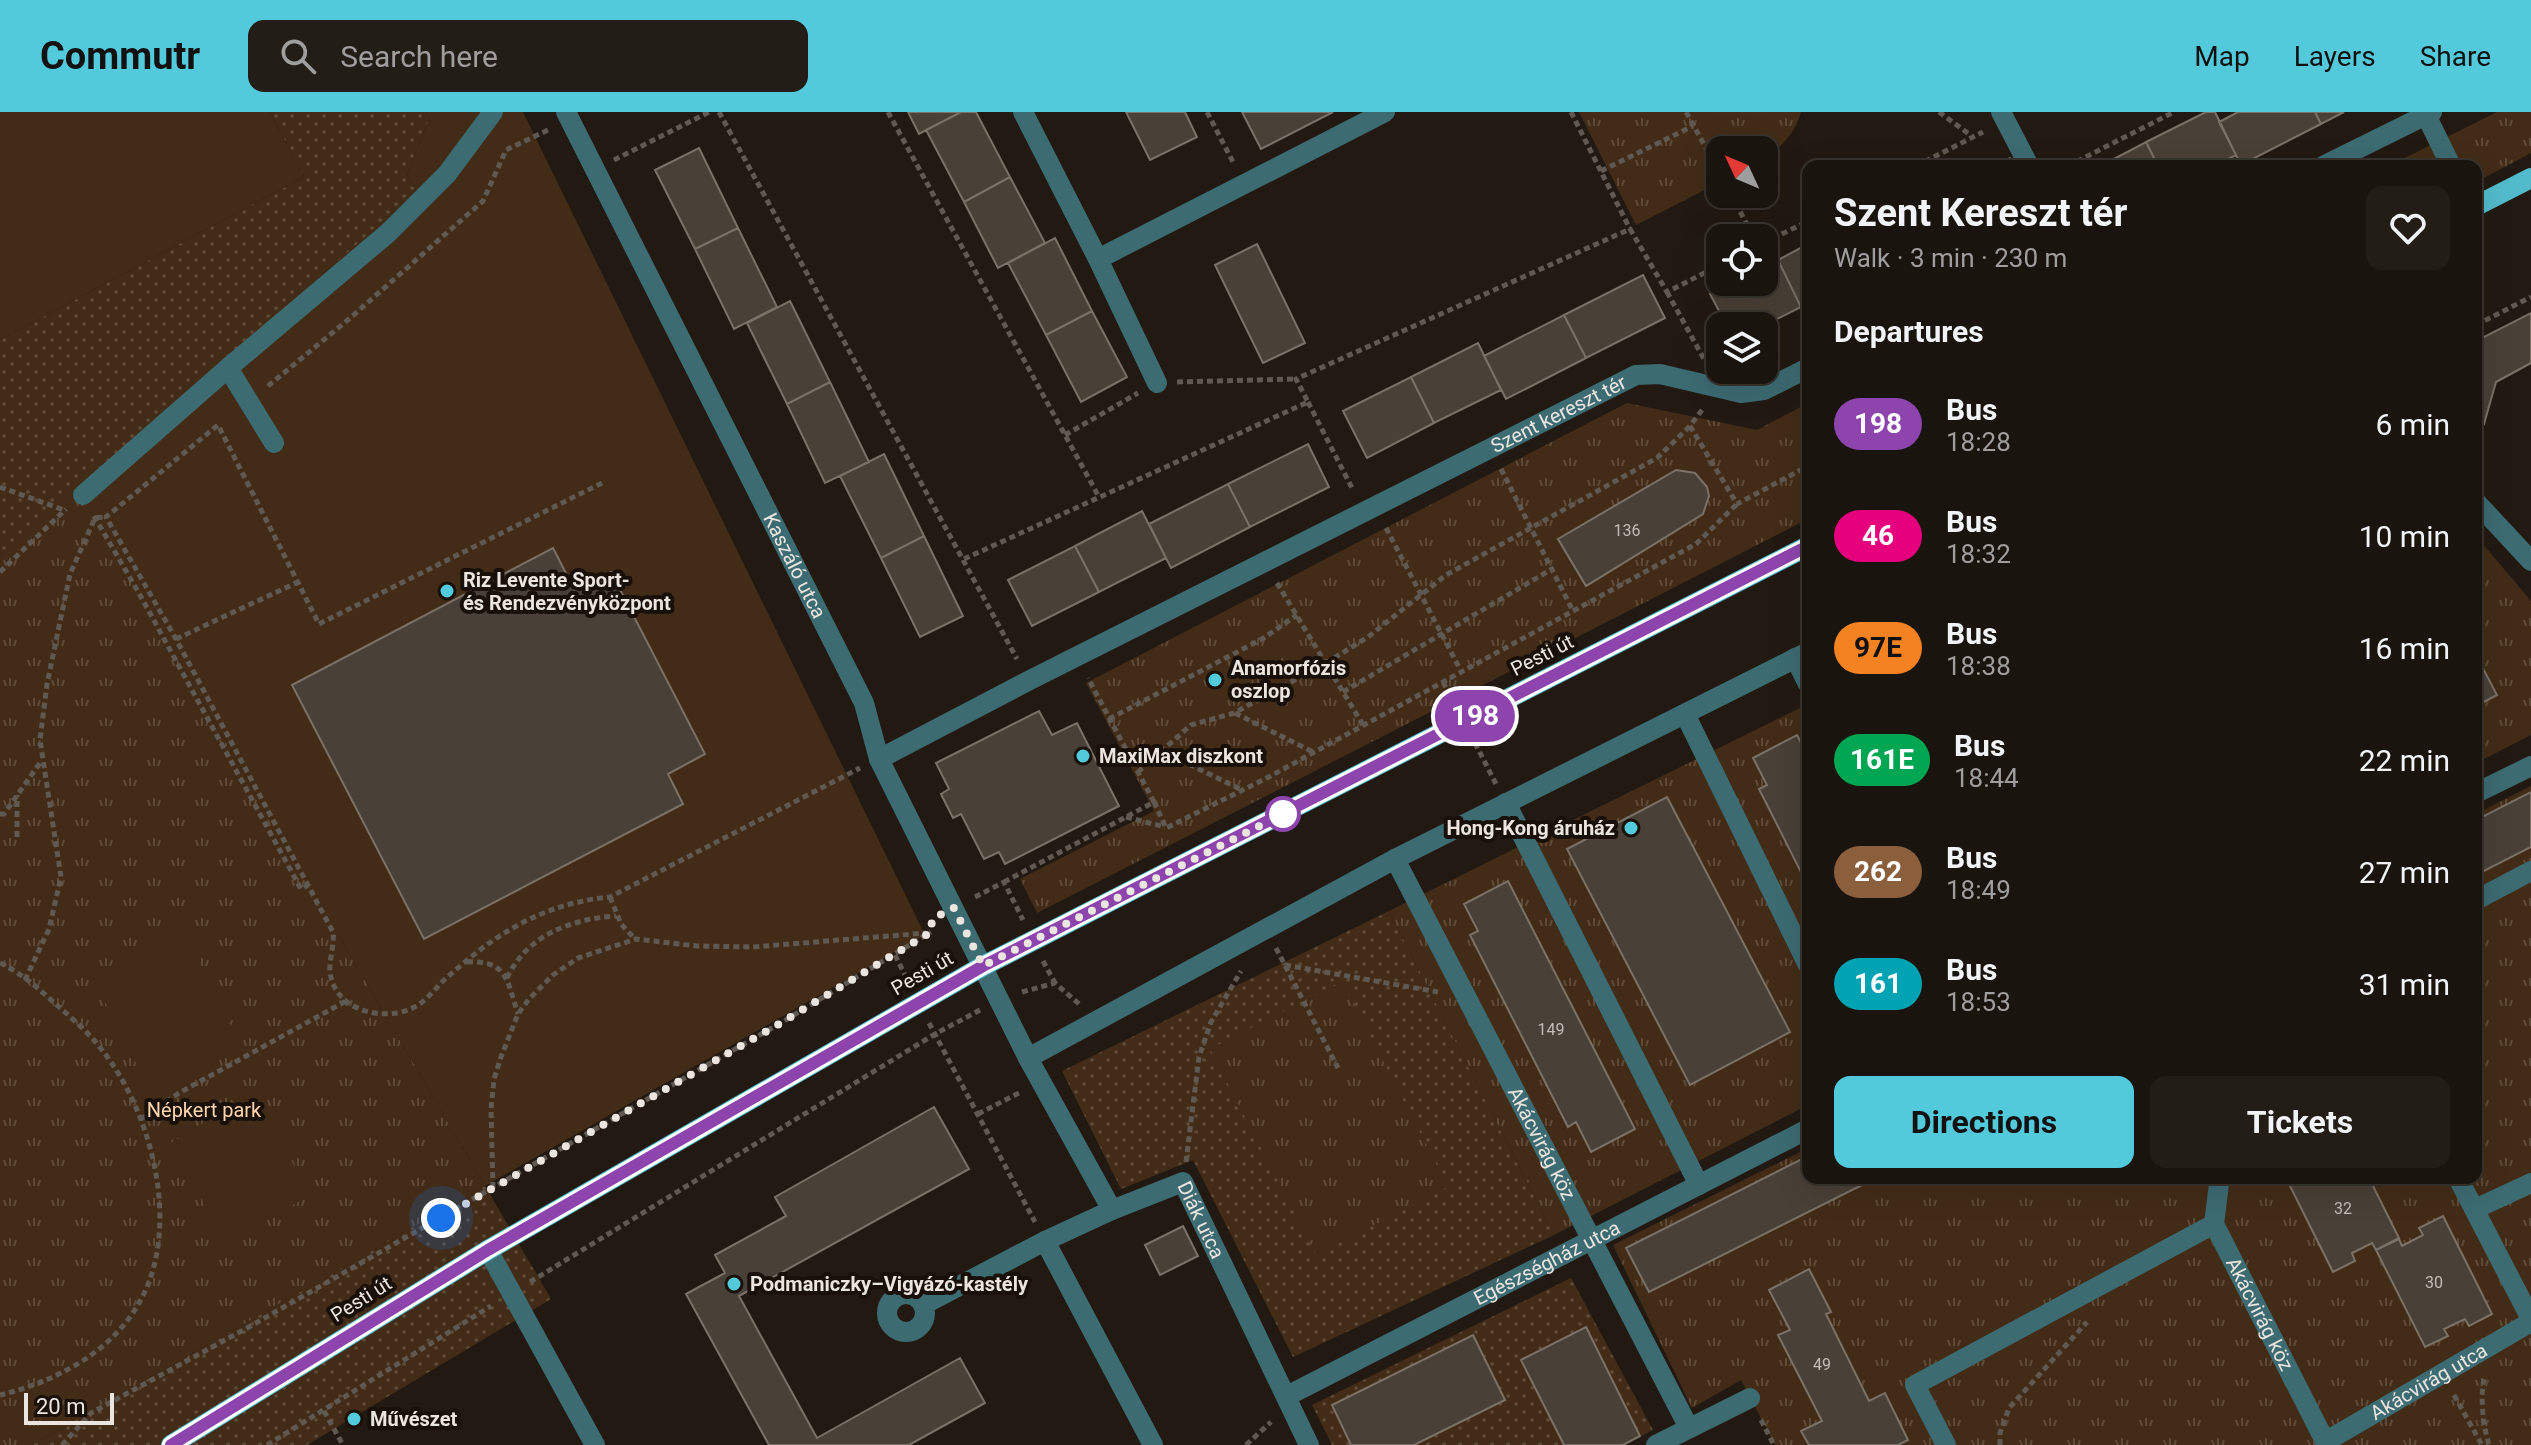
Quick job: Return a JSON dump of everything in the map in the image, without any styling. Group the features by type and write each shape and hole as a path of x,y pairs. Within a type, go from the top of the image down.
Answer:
{"main road":[{"path":"2482,203 2531,178"},
{"name":"Pesti út","path":"171,1445 488,1250 983,966 1802,549"}],"street":[{"path":"83,495 388,233 447,174 493,112"},
{"path":"1023,112 1157,383"},
{"path":"1098,259 1385,112"},
{"path":"2335,160 2429,114 2448,160"},
{"name":"Kaszáló utca","path":"568,116 864,703 879,759 983,966"},
{"path":"2003,116 2026,160"},
{"path":"228,368 274,443"},
{"name":"Szent kereszt tér","path":"1369,508 1636,375 1660,374 1741,393 1764,390 1802,371"},
{"path":"879,759 1369,508"},
{"path":"2482,508 2531,561"},
{"path":"1028,1058 1395,859 1802,655"},
{"path":"1685,714 1802,953"},
{"path":"2482,790 2531,766"},
{"path":"1506,803 1699,1185"},
{"name":"Akácvirág köz","path":"1395,859 1689,1428"},
{"path":"2482,897 2531,871"},
{"path":"983,966 1028,1058 1112,1210"},
{"name":"Egészségház utca","path":"1290,1404 1592,1240 1802,1132"},
{"name":"Diák utca","path":"923,1305 1045,1241 1183,1182 1309,1445"},
{"path":"2475,1209 2531,1183"},
{"path":"1946,1445 1915,1385 2214,1224 2219,1184"},
{"name":"Akácvirág utca","path":"2326,1444 2531,1320 2461,1184"},
{"name":"Akácvirág köz","path":"2214,1224 2326,1444"},
{"path":"1045,1241 1153,1445"},
{"path":"488,1250 595,1445"},
{"path":"1656,1445 1750,1398"}],"path":[{"path":"595,169 709,112"},
{"path":"719,112 1028,681"},
{"path":"888,112 1099,498"},
{"path":"1207,112 1244,185"},
{"path":"1138,772 1191,725 1234,713 1326,663 1368,637 1446,575 1657,458 1690,426 1719,386 1630,229 1571,112"},
{"path":"1686,112 1706,149"},
{"path":"1939,112 1973,137"},
{"path":"2080,160 2174,112"},
{"path":"95,518 106,517 249,401 349,319 483,201 506,150 568,116"},
{"path":"1928,160 1973,137 2003,116"},
{"path":"1601,171 1693,126"},
{"path":"1778,236 1802,224"},
{"path":"1065,435 1157,383 1296,379 1630,229"},
{"path":"1667,292 1706,272"},
{"path":"2482,322 2531,297"},
{"path":"1296,379 1462,672"},
{"path":"964,559 1308,402"},
{"path":"218,425 319,624 602,483"},
{"path":"1690,426 1737,504"},
{"path":"1491,448 1573,611"},
{"path":"1126,817 1166,828 1242,790 1696,544 1737,504 1802,469"},
{"path":"0,487 65,511"},
{"path":"0,572 83,495 301,889 308,885"},
{"path":"106,517 176,639 333,932 330,975 336,990 356,1008 381,1013 419,1004 503,934 541,914 581,900 610,897 879,759"},
{"path":"25,980 49,929 61,877 40,740 47,684 70,574 95,518"},
{"path":"1264,561 1363,725"},
{"path":"1343,692 1552,569"},
{"path":"176,639 298,582"},
{"path":"1109,719 1262,639 1297,615"},
{"path":"1076,656 1166,828"},
{"path":"1234,713 1313,752"},
{"path":"1162,751 1242,790"},
{"path":"0,814 4,814 43,759"},
{"path":"17,795 17,837"},
{"path":"931,932 932,919 1154,802"},
{"path":"1004,882 1055,983 1098,1019"},
{"path":"610,897 616,916 636,939"},
{"path":"507,978 521,954 540,938 585,920 616,916"},
{"path":"1266,928 1338,1068"},
{"path":"493,1188 491,1138 494,1079 518,1014 553,975 578,958 636,939 697,946 753,947 931,932"},
{"path":"62,1445 91,1413 493,1188 779,1024 931,932"},
{"path":"466,962 492,963 507,978 518,1014"},
{"path":"0,963 73,1019 102,1050 123,1082 141,1119 154,1160 161,1215 156,1263 139,1303 110,1340 77,1365 27,1389 0,1395"},
{"path":"1285,965 1467,997"},
{"path":"1183,1182 1199,1057 1211,1022 1242,969"},
{"path":"267,1445 935,1034 999,999 1055,983"},
{"path":"141,1119 179,1093 346,1001"},
{"path":"935,1034 1045,1241"},
{"path":"978,1114 1041,1081"},
{"path":"2000,1445 2000,1433 2009,1408 2093,1314"},
{"path":"2489,1347 2482,1388 2485,1434 2489,1445"},
{"path":"1246,1445 1290,1404"},
{"path":"2459,1404 2482,1445"},
{"path":"324,1411 343,1445"}],"green space":[{"path":"0,112 270,112 304,177 0,340"},
{"path":"270,112 432,112 407,175 417,192 0,556 0,340 304,177"},
{"name":"Riz Levente Sport- és Rendezvényközpont","path":"432,112 523,112 925,935 485,1186 95,518 75,489 417,192 407,175"},
{"path":"1579,112 1801,112 1795,127 1778,149 1778,136 1706,136 1706,189 1636,225"},
{"path":"2497,112 2531,112 2531,153 2482,179 2482,160 2401,160"},
{"path":"1627,403 1757,430 1802,406 1802,522 1037,913 1020,879 1154,811 1086,683"},
{"name":"Népkert park","path":"75,489 95,518 485,1186 32,1445 0,1445 0,556"},
{"path":"2482,543 2531,601 2531,735 2482,760"},
{"path":"1802,707 1802,1108 1554,1235 1389,911"},
{"path":"2531,786 2531,1445 1775,1445 1741,1380 1692,1408 1613,1245 1802,1151 1802,1184 2482,1184 2482,811"},
{"path":"1389,911 1554,1235 1293,1357 1193,1160 1121,1189 1062,1071"},
{"path":"182,930 242,1048 150,1091 92,976"},
{"path":"1342,981 1448,1187 1316,1255 1210,1049"},
{"path":"256,1090 309,1196 225,1242 171,1143"},
{"path":"485,1186 551,1299 307,1445 32,1445"},
{"path":"1571,1278 1653,1430 1622,1445 1332,1445 1312,1405"}],"building":[{"path":"908,112 961,112 919,134"},
{"path":"961,112 976,112 1010,177 964,202 926,130"},
{"path":"1126,112 1185,112 1197,137 1150,160"},
{"path":"1242,112 1333,112 1261,149"},
{"path":"2206,112 2215,112 2236,155 2226,160 2155,160 2146,142"},
{"path":"2238,112 2315,112 2321,124 2251,160 2238,160 2219,122"},
{"path":"2315,112 2344,112 2321,124"},
{"path":"2146,142 2155,160 2112,160"},
{"path":"699,148 738,228 695,249 655,170"},
{"path":"1010,177 1045,243 998,268 964,202"},
{"path":"738,228 777,307 734,329 695,249"},
{"path":"1055,238 1092,311 1046,335 1008,263"},
{"path":"1257,244 1305,343 1263,363 1215,265"},
{"path":"1802,247 1802,306 1778,260"},
{"path":"1778,260 1801,307 1778,318 1778,312 1720,312 1711,296 1778,296"},
{"path":"1643,275 1665,318 1586,358 1564,315"},
{"path":"790,301 830,382 787,404 747,323"},
{"path":"1092,311 1127,377 1081,402 1046,335"},
{"path":"2531,313 2531,363 2496,382 2484,424 2482,423 2482,338"},
{"path":"1564,315 1586,358 1506,399 1484,356"},
{"path":"1478,343 1501,390 1434,423 1411,377"},
{"path":"1411,377 1434,423 1367,458 1343,411"},
{"path":"830,382 869,462 825,483 787,404"},
{"path":"1308,444 1329,487 1250,527 1228,484"},
{"path":"884,454 924,536 881,558 840,476"},
{"path":"1676,470 1695,473 1707,487 1709,496 1703,514 1586,586 1558,539"},
{"path":"1228,484 1250,527 1171,568 1149,524"},
{"path":"1142,511 1166,558 1099,592 1075,546"},
{"path":"924,536 963,616 920,637 881,558"},
{"path":"1075,546 1099,592 1032,626 1008,580"},
{"name":"Riz Levente Sport- és Rendezvényközpont","path":"553,548 575,591 611,572 705,754 668,774 683,804 424,939 292,685"},
{"path":"2482,666 2497,695 2482,703"},
{"path":"1039,711 1052,735 1077,723 1119,806 1005,864 999,852 984,859 961,814 953,818 941,794 949,789 936,763"},
{"path":"1797,735 1802,745 1802,874 1759,789 1767,785 1753,758"},
{"path":"2531,792 2531,847 2482,872 2482,817"},
{"path":"1667,797 1790,1032 1690,1085 1567,849"},
{"path":"1508,881 1635,1129 1591,1152 1576,1122 1568,1127 1470,935 1478,931 1464,904"},
{"name":"Podmaniczky–Vigyázó-kastély","path":"934,1107 969,1169 739,1296 817,1438 960,1358 985,1403 909,1445 769,1445 686,1294 725,1273 715,1255 786,1216 775,1197"},
{"path":"1802,1159 1802,1184 1864,1184 1649,1292 1626,1248"},
{"path":"2289,1184 2372,1184 2399,1238 2376,1250 2372,1243 2352,1253 2355,1261 2333,1272"},
{"path":"2443,1216 2492,1314 2469,1326 2465,1319 2444,1329 2448,1336 2425,1347 2376,1250 2399,1239 2402,1246 2423,1235 2419,1228"},
{"path":"1183,1226 1198,1256 1160,1275 1145,1245"},
{"path":"1809,1269 1831,1312 1826,1314 1869,1401 1885,1393 1908,1440 1898,1445 1809,1445 1801,1431 1822,1421 1778,1335 1790,1330 1769,1290"},
{"path":"1586,1327 1640,1436 1623,1445 1564,1445 1521,1360"},
{"path":"1473,1335 1505,1400 1414,1445 1351,1445 1332,1405"}],"bus line":[{"name":"198","path":"171,1445 488,1250 983,966 1802,549"}],"place":[{"name":"Riz Levente Sport- és Rendezvényközpont","path":"447,591"},
{"name":"Anamorfózis oszlop","path":"1215,680"},
{"name":"MaxiMax diszkont","path":"1083,756"},
{"name":"Hong-Kong áruház","path":"1631,828"},
{"name":"Podmaniczky–Vigyázó-kastély","path":"734,1284"},
{"name":"Művészet","path":"354,1419"}],"route":[{"path":"441,1218 779,1024 931,932 932,919 954,908 983,966 1283,814"}]}
